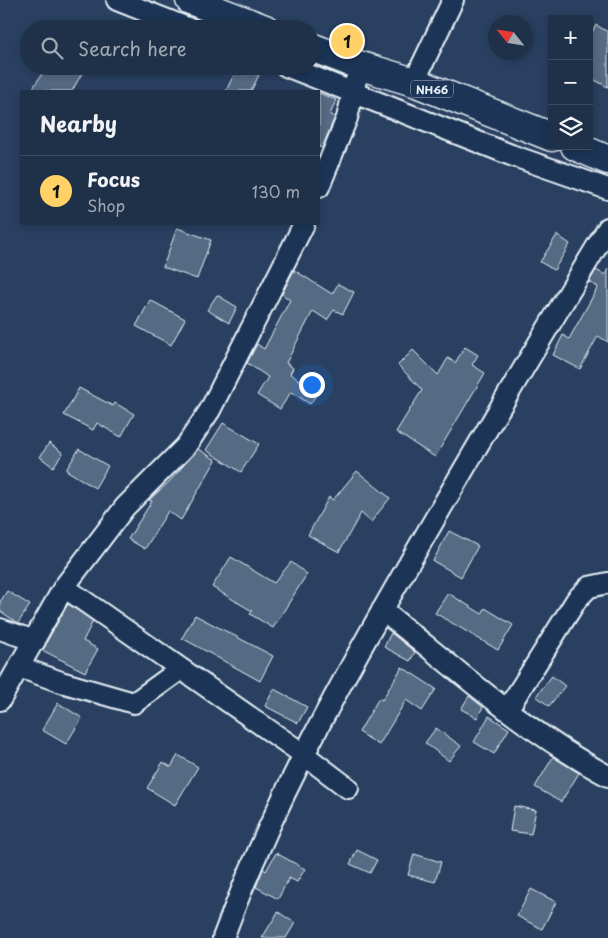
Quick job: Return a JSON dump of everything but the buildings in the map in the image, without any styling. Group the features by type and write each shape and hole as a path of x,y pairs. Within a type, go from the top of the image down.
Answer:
{"highway":[{"path":"190,0 242,20"},
{"name":"NH66","path":"320,50 361,66 414,82 548,135"},
{"path":"584,150 608,160"}],"street":[{"path":"118,0 168,20"},
{"path":"414,82 453,0"},
{"path":"320,185 347,118 352,92 361,66"},
{"path":"309,75 511,155 608,189"},
{"path":"0,700 64,587 125,506 191,439 210,410 303,225"},
{"path":"223,938 255,858 303,754 382,610 485,431 608,228"},
{"path":"507,710 577,599 589,587 608,583"},
{"path":"64,587 303,754 348,788"},
{"path":"382,610 507,710 588,765 608,776"},
{"path":"0,629 35,641"},
{"path":"19,667 61,682 134,703 181,669"}],"place":[{"name":"Focus","path":"347,41"}]}
